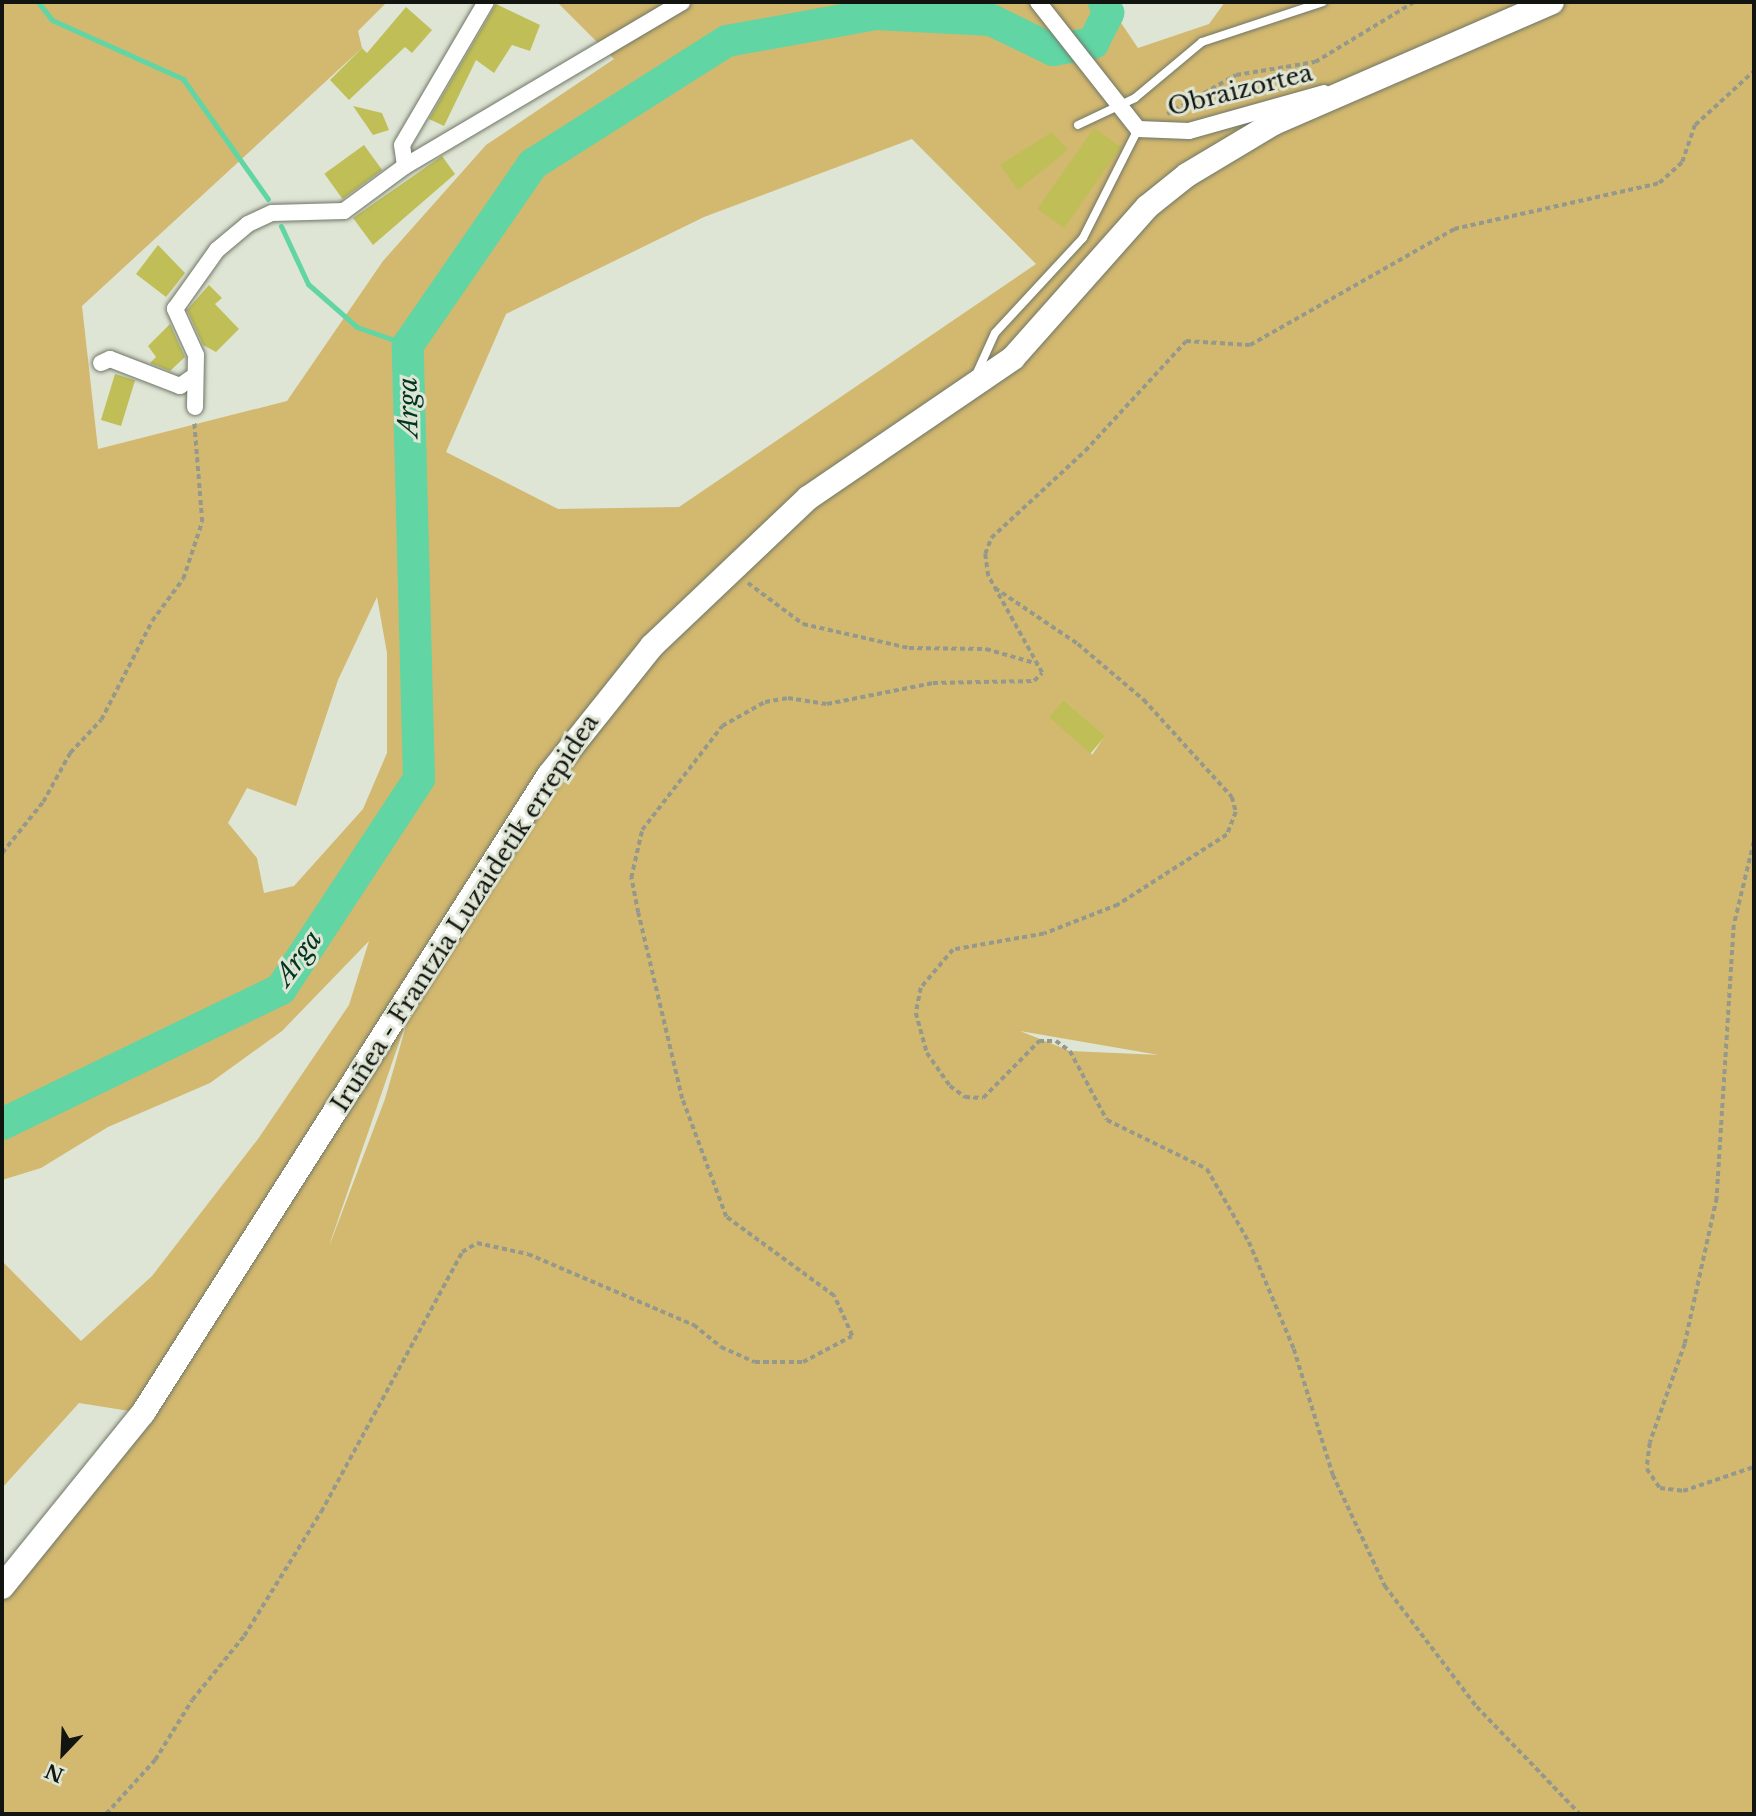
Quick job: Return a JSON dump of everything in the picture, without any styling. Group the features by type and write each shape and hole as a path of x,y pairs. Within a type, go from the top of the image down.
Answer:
{"highway":[{"name":"Iruñea - Frantzia Luzaidetik errepidea","path":"2,1587 143,1413 222,1297 549,775 602,701 732,566 852,463 1013,358 1147,207 1223,149 1354,88 1552,2"}],"street":[{"path":"405,166 402,145 486,2"},
{"path":"195,407 193,377 197,355 175,309 217,250 272,213 344,211 405,166 682,2"},
{"name":"Obraizortea","path":"1042,5 1117,108 1138,129 1189,131 1354,88"},
{"path":"101,363 110,359 172,384 193,377"}],"lane":[{"path":"1078,125 1117,108 1202,42 1323,2"},
{"name":"Obraizortea","path":"972,387 995,333 1083,238 1138,129"}],"path":[{"path":"1138,129 1236,75 1315,62 1414,2"},
{"path":"106,1814 155,1759 251,1625 321,1512 462,1252 477,1243 528,1255 694,1325 721,1347 755,1362 803,1362 852,1336 834,1296 726,1217 682,1099 631,878 632,861 642,830 679,776 722,726 765,702 858,701 933,683 1011,685 1034,681 1042,673 994,587 985,554 991,538 1085,451 1186,341 1250,345 1454,229 1659,183 1682,162 1695,125 1754,71"},
{"path":"2,853 44,802 70,753 101,720 197,548 202,522 195,407"},
{"path":"732,566 803,624 909,648 986,649 1038,664"},
{"path":"994,587 1078,644 1144,700 1232,797 1236,812 1219,841 1118,905 1044,934 953,950 921,988 916,1013 927,1052 950,1086 965,1097 983,1098 1039,1041 1056,1041 1069,1051 1107,1120 1206,1170 1249,1242 1294,1349 1333,1475 1385,1586 1478,1707 1580,1814"},
{"path":"1754,842 1734,925 1717,1198 1685,1345 1650,1443 1647,1469 1660,1488 1683,1491 1754,1468"}],"shaded area":[{"path":"2,2 387,2 358,31 362,48 82,306 98,449 287,401 383,261 486,145 614,59 557,2 1107,2 1138,48 1209,24 1225,2 1754,2 1754,1814 2,1814 2,1587 142,1413 79,1403 2,1488 2,1261 81,1341 152,1276 258,1139 349,1005 369,941 282,1031 210,1083 108,1127 41,1168 2,1180","holes":["912,139 1036,264 679,507 558,509 446,452 506,314 704,217","377,597 387,653 387,753 363,809 294,886 264,893 257,858 228,823 247,788 296,806 338,680","1064,700 1105,736 1092,755","412,1005 385,1099 330,1243","1020,1031 1159,1055 1070,1051"]}],"building":[{"path":"496,4 540,25 530,51 512,45 494,73 476,60 444,126 429,119"},
{"path":"406,7 432,30 412,53 405,47 349,100 330,80 362,48 367,53"},
{"path":"353,106 382,113 389,130 373,135"},
{"path":"1094,128 1121,147 1064,228 1037,209"},
{"path":"1052,132 1068,150 1018,190 1000,165"},
{"path":"364,145 382,170 343,199 324,174"},
{"path":"442,156 455,174 373,245 353,218"},
{"path":"158,245 185,273 166,297 136,274"},
{"path":"209,285 222,298 215,304 239,329 216,352 203,345 187,310"},
{"path":"170,324 185,357 170,371 150,363 156,357 148,346"},
{"path":"115,374 135,380 121,426 101,420"},
{"path":"1064,700 1106,736 1090,753 1049,717"}],"waterway":[{"path":"38,2 52,20 183,79 268,199"},
{"name":"Arga","path":"2,1124 281,989 419,779 408,345 533,164 727,41 876,14 991,20 1053,50 1093,43 1108,13 1104,2"},
{"path":"281,226 308,284 357,327 408,345"}]}
